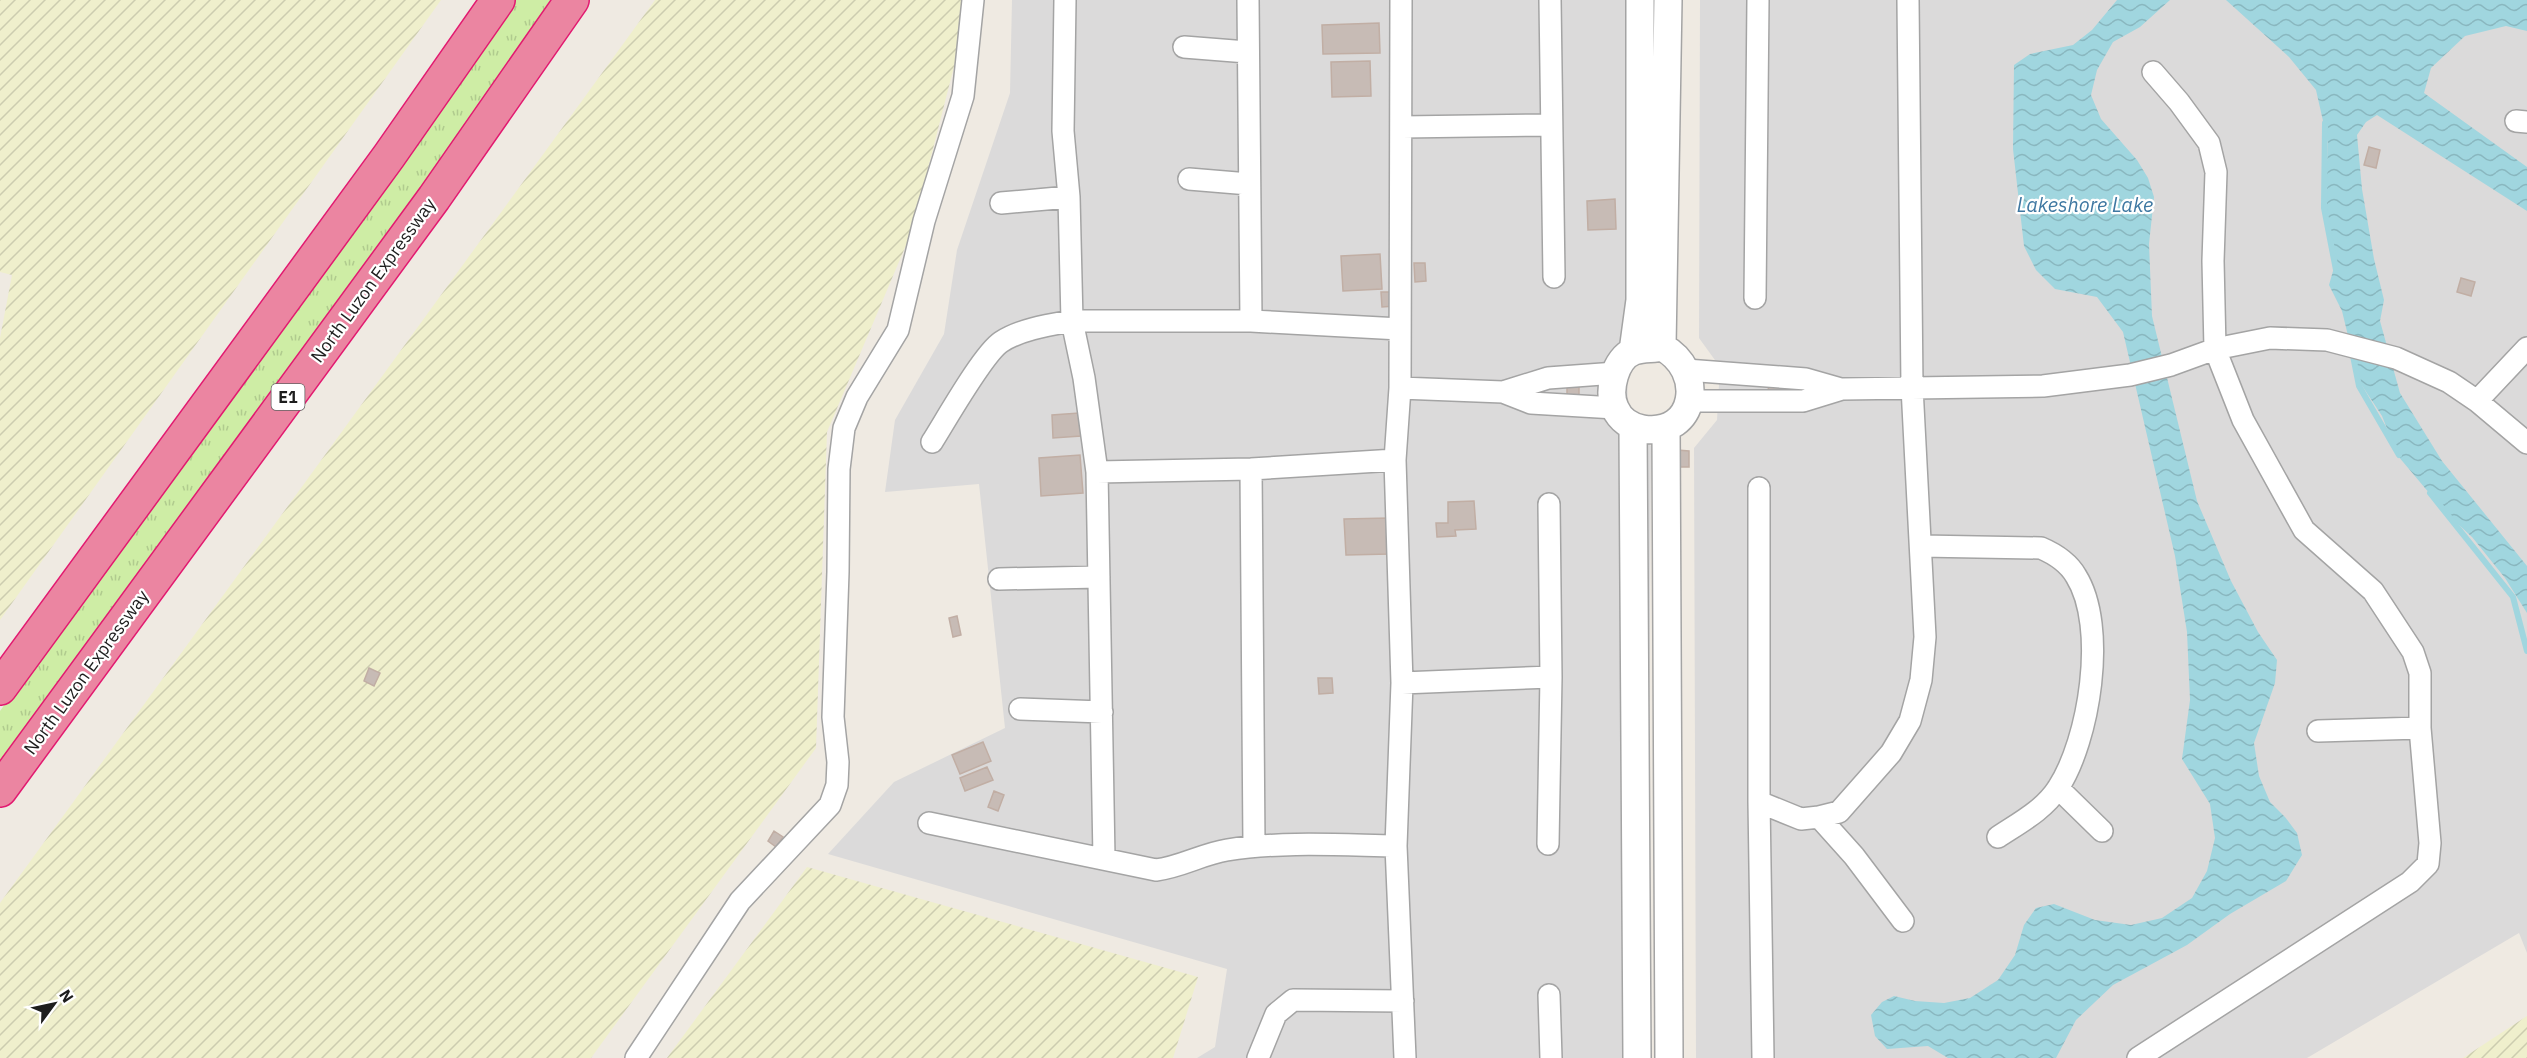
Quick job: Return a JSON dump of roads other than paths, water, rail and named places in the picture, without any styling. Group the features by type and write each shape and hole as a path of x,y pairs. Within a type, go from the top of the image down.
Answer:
{"highway":[{"path":"0,688 389,156 498,0"},
{"name":"North Luzon Expressway","path":"0,790 434,198 572,0"}],"street":[{"path":"636,1058 740,902 830,805 837,785 838,762 833,717 839,469 844,428 857,397 898,330 924,221 963,96 973,0"},
{"path":"1065,0 1062,131 1069,197 1072,321 1084,378 1097,472 1104,858"},
{"path":"1248,0 1251,321"},
{"path":"1401,0 1400,388 1395,460 1402,683 1396,846 1405,1058"},
{"path":"1550,0 1554,277"},
{"path":"1633,351 1640,300 1640,0"},
{"path":"1662,347 1668,0"},
{"path":"1755,298 1758,0"},
{"path":"1759,802 1801,819 1839,812 1891,753 1910,721 1921,680 1925,637 1912,387 1908,0"},
{"path":"1184,47 1247,52"},
{"path":"2138,1058 2410,882 2428,864 2430,843 2420,728 2420,674 2413,652 2373,591 2304,530 2243,420 2215,350 2213,261 2216,172 2209,143 2180,102 2153,72"},
{"path":"1402,127 1551,125"},
{"path":"1189,179 1249,184"},
{"path":"1001,203 1069,197"},
{"path":"932,441 983,363 1000,342 1047,326 1072,321 1251,321 1400,329"},
{"path":"1690,401 1803,401 1842,389 2043,386 2130,375 2171,365 2215,350 2270,338 2327,340 2396,358 2449,382 2477,401 2527,443"},
{"path":"1400,388 1503,392 1531,403 1624,418 1649,430 1666,428 1683,415 1690,401 1690,382 1686,370 1673,353 1662,347 1633,351 1624,359 1616,373 1612,391 1624,418 1637,1058"},
{"path":"2477,401 2527,348"},
{"path":"1686,370 1806,379 1842,389"},
{"path":"1503,392 1548,378 1616,373"},
{"path":"1666,428 1669,1058"},
{"path":"1097,472 1251,470 1395,460"},
{"path":"1251,470 1254,846"},
{"path":"1759,488 1759,802 1763,1058"},
{"path":"1548,844 1551,678 1549,504"},
{"path":"1921,546 2041,548 2058,556 2076,576 2086,598 2094,647 2082,737 2058,788 2040,809 1998,837"},
{"path":"999,579 1099,577"},
{"path":"1402,683 1551,678"},
{"path":"1020,709 1102,712"},
{"path":"2318,731 2420,728"},
{"path":"2058,788 2102,831"},
{"path":"1820,817 1854,856 1904,921"},
{"path":"929,823 1156,870 1176,868 1192,860 1223,851 1254,846 1295,844 1396,846"},
{"path":"1549,995 1551,1058"},
{"path":"1258,1058 1276,1014 1293,1000 1403,1001"}],"water":[{"name":"Lakeshore Lake","path":"2117,0 2170,0 2140,27 2113,42 2097,70 2091,95 2101,119 2137,160 2148,178 2154,197 2149,244 2152,316 2197,501 2231,581 2258,632 2277,660 2275,683 2254,743 2259,776 2270,802 2297,833 2302,855 2286,881 2230,914 2187,945 2113,985 2076,1020 2056,1058 1948,1058 1928,1046 1887,1049 1875,1036 1871,1015 1882,1002 1894,996 1915,1001 1944,1003 1970,998 1998,980 2015,955 2024,925 2036,908 2054,904 2095,920 2131,925 2162,918 2192,898 2207,871 2215,838 2210,804 2182,759 2190,700 2187,632 2175,556 2123,332 2097,297 2055,289 2036,270 2024,246 2013,149 2014,65 2030,54 2073,45 2092,30"},
{"path":"2226,0 2527,0 2527,31 2506,26 2465,36 2431,68 2424,93 2527,167 2527,211 2377,115 2366,122 2357,135 2362,189 2374,259 2384,300 2380,321 2400,393 2442,461 2527,566 2527,613 2505,578 2472,537 2446,513 2398,456 2382,416 2359,381 2342,311 2329,285 2335,264 2325,200 2328,143 2316,90 2289,57"}],"waterway":[{"path":"2325,123 2324,208 2336,270"},
{"path":"2352,351 2359,386 2399,455"},
{"path":"2430,493 2513,597 2527,651"}]}
